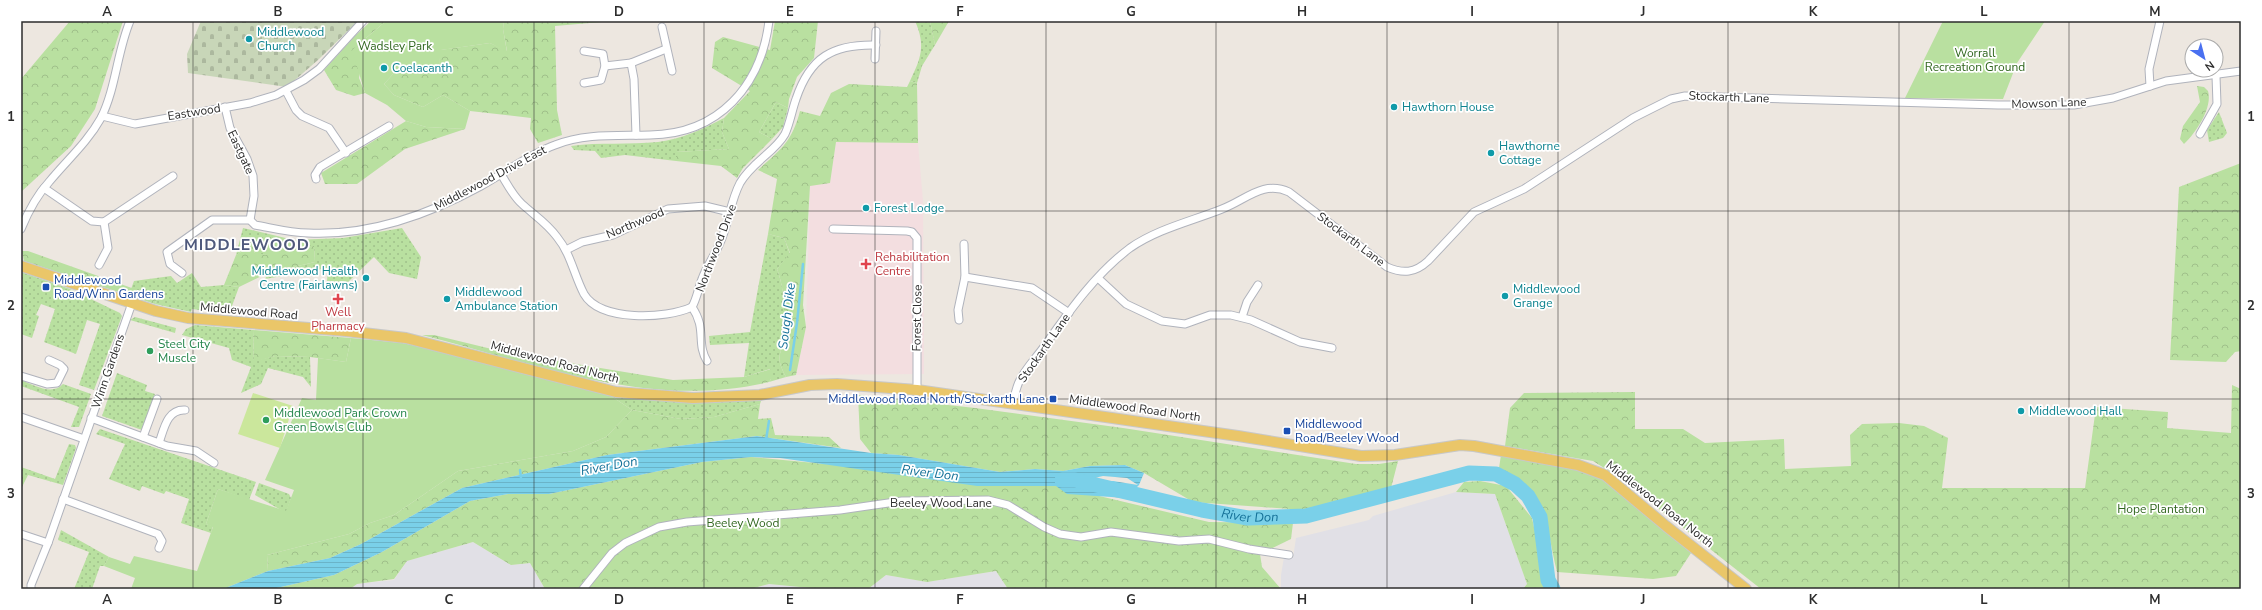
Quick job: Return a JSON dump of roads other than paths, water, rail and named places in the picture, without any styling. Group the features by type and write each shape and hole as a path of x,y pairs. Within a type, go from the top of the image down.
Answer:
{"main road":[{"name":"Middlewood Road","path":"21,266 132,303 188,318 382,335 415,340 481,356"},
{"name":"Middlewood Road North","path":"481,356 595,388 656,396 748,396 810,385 837,384 917,390 1013,403 1238,436 1361,456 1395,455 1460,445 1578,464 1605,475 1666,526 1746,589"}],"street":[{"path":"21,229 33,204 44,188 77,153 102,116 124,35 130,21"},
{"name":"Eastwood","path":"102,116 135,124 250,103 286,91 318,69 363,21"},
{"name":"Middlewood Drive East","path":"182,273 170,264 167,252 212,220 250,220 255,225 308,233 336,233 374,228 430,210 458,198 534,154 563,141 600,136 662,134 687,129 712,118 741,94 755,71 765,45 769,21"},
{"path":"2150,86 2149,69 2160,21"},
{"path":"662,27 672,71"},
{"path":"875,59 876,31"},
{"name":"Northwood Drive","path":"501,174 521,203 545,222 566,250 584,294 599,308 615,313 673,314 692,307 696,300 704,274 722,238 740,184 752,166 785,133 800,88 813,65 826,54 842,48 876,44"},
{"path":"605,66 631,63 666,49"},
{"path":"584,51 603,54 605,66 601,80 584,83"},
{"path":"631,63 634,79 636,135"},
{"name":"Mowson Lane","path":"2224,75 2241,72"},
{"name":"Mowson Lane","path":"1853,101 2074,104 2113,98 2172,80 2194,78"},
{"path":"2200,134 2217,104 2216,78"},
{"path":"286,91 296,110 302,116 329,128 346,153"},
{"name":"Stockarth Lane","path":"1013,403 1016,389 1022,375 1069,313 1098,279 1124,253 1140,242 1224,209 1263,189 1274,187 1289,192 1379,262 1395,270 1408,272 1421,267 1428,261 1474,212 1524,189 1633,118 1671,99 1697,95 1853,101"},
{"name":"Eastgate","path":"225,107 230,128 247,159 253,176 254,196 250,220"},
{"path":"316,179 317,170 389,126"},
{"path":"44,188 92,221 104,222 173,176"},
{"name":"Northwood","path":"566,250 582,242 614,235 668,208 705,206 730,212"},
{"path":"99,265 108,248 104,222"},
{"name":"Forest Close","path":"833,229 907,231 912,232 917,238 917,390"},
{"path":"960,320 958,310 965,277 964,244"},
{"path":"965,277 1032,288 1069,313"},
{"path":"1098,279 1126,304 1137,311 1162,321 1185,324 1210,315 1242,317 1289,338 1332,348"},
{"path":"1242,317 1246,302 1258,285"},
{"name":"Winn Gardens","path":"31,589 31,585 48,543 132,303"},
{"name":"Northwood Drive","path":"692,307 700,321 702,350 707,361"},
{"path":"21,376 47,384 57,383 64,369 60,365 48,360"},
{"path":"143,437 158,398"},
{"path":"159,443 172,414 179,410 185,410"},
{"path":"21,417 84,439"},
{"path":"92,418 159,443 196,451 214,464"},
{"path":"63,499 158,534 162,541 159,548"},
{"name":"Beeley Wood Lane","path":"582,589 612,553 625,543 658,527 694,522 840,510 902,501 988,500 1008,505 1044,527 1060,534 1082,537 1111,532 1179,541 1209,539 1249,549 1289,556"},
{"path":"21,534 48,543"}],"water":[{"path":"757,436 871,453 899,455 1000,472 1035,469 1063,471 1090,466 1125,465 1144,473 1139,485 1126,498 1067,494 1056,486 977,486 780,458 751,457 702,462 549,494 508,494 470,501 382,552 334,575 272,589 223,589 268,571 330,558 361,544 462,488 607,455","holes":["1103,476 1127,478 1138,485 1113,481 1094,484 1081,481"]}],"waterway":[{"name":"Sough Dike","path":"790,370 797,323 803,264"},
{"name":"Sough Dike","path":"766,440 769,421"},
{"path":"520,470 521,478"},
{"name":"River Don","path":"1062,480 1075,480 1202,510 1248,518 1306,516 1469,473 1496,474 1515,484 1528,496 1540,517 1548,580 1553,589"}],"place":[{"name":"Middlewood Church","path":"249,39"},
{"name":"Coelacanth","path":"384,68"},
{"name":"Hawthorn House","path":"1394,107"},
{"name":"Hawthorne Cottage","path":"1491,153"},
{"name":"Forest Lodge","path":"866,208"},
{"name":"Rehabilitation Centre","path":"866,264"},
{"name":"Middlewood Health Centre (Fairlawns)","path":"366,278"},
{"name":"Middlewood Road/Winn Gardens","path":"46,287"},
{"name":"Middlewood Grange","path":"1505,296"},
{"name":"Well Pharmacy","path":"338,299"},
{"name":"Middlewood Ambulance Station","path":"447,299"},
{"name":"Steel City Muscle","path":"150,351"},
{"name":"Middlewood Road North/Stockarth Lane","path":"1053,399"},
{"name":"Middlewood Hall","path":"2021,411"},
{"name":"Middlewood Park Crown Green Bowls Club","path":"266,420"},
{"name":"Middlewood Road/Beeley Wood","path":"1287,431"}],"district":[{"name":"MIDDLEWOOD","path":"247,245"}],"park label":[{"name":"Wadsley Park","path":"395,46"},
{"name":"Worrall Recreation Ground","path":"1975,60"},
{"name":"Hope Plantation","path":"2161,509"},
{"name":"Beeley Wood","path":"743,523"}]}
